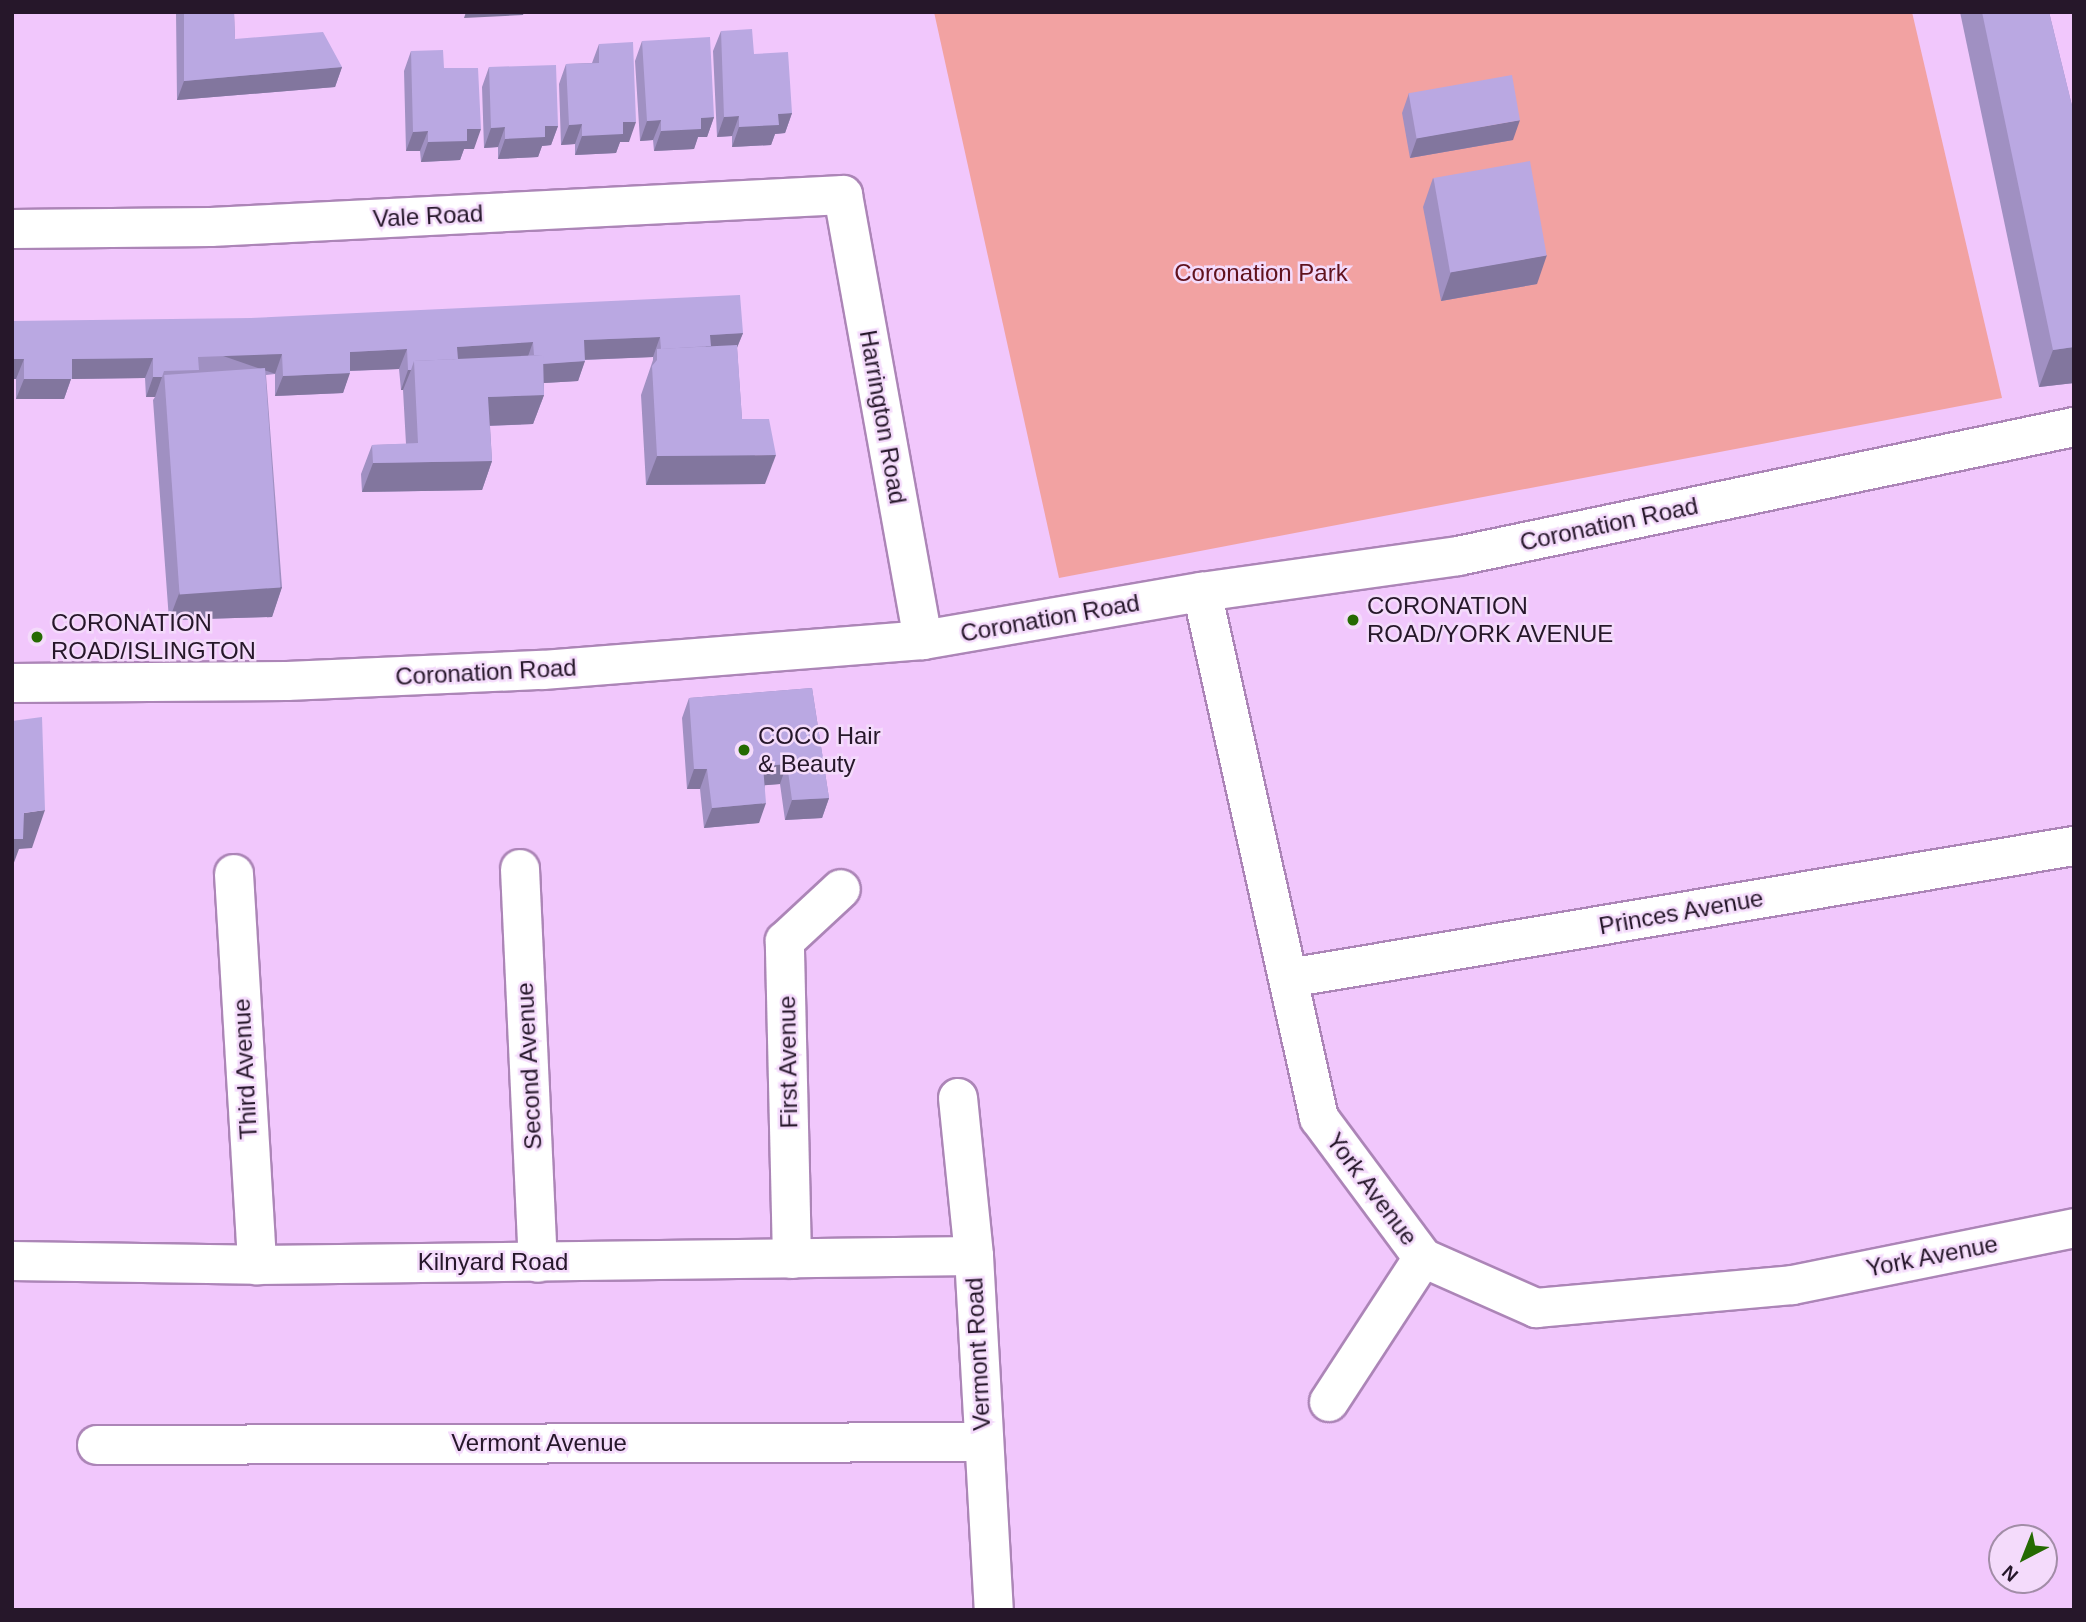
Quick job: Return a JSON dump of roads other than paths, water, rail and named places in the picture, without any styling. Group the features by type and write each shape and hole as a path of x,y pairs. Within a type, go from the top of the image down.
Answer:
{"street":[{"name":"Vale Road","path":"12,229 211,228 843,195"},
{"name":"Harrington Road","path":"843,195 922,639"},
{"name":"Coronation Road","path":"12,683 287,681 543,670 922,639 1202,592 1458,556 2074,427"},
{"name":"York Avenue","path":"1202,592 1319,1118 1423,1258 1536,1308 1792,1284 2074,1228"},
{"name":"Princes Avenue","path":"1289,978 2074,846"},
{"name":"Second Avenue","path":"520,869 538,1263"},
{"name":"Third Avenue","path":"234,874 257,1265"},
{"name":"First Avenue","path":"792,1259 785,941 841,889"},
{"name":"Vermont Road","path":"958,1098 974,1256 982,1442 994,1610"},
{"name":"Kilnyard Road","path":"12,1261 257,1265 974,1256"},
{"path":"1329,1402 1423,1258"},
{"name":"Vermont Avenue","path":"97,1445 982,1442"}],"place":[{"name":"CORONATION ROAD/YORK AVENUE","path":"1353,620"},
{"name":"CORONATION ROAD/ISLINGTON","path":"37,637"},
{"name":"COCO Hair & Beauty","path":"744,750"}],"park label":[{"name":"Coronation Park","path":"1261,273"}]}
